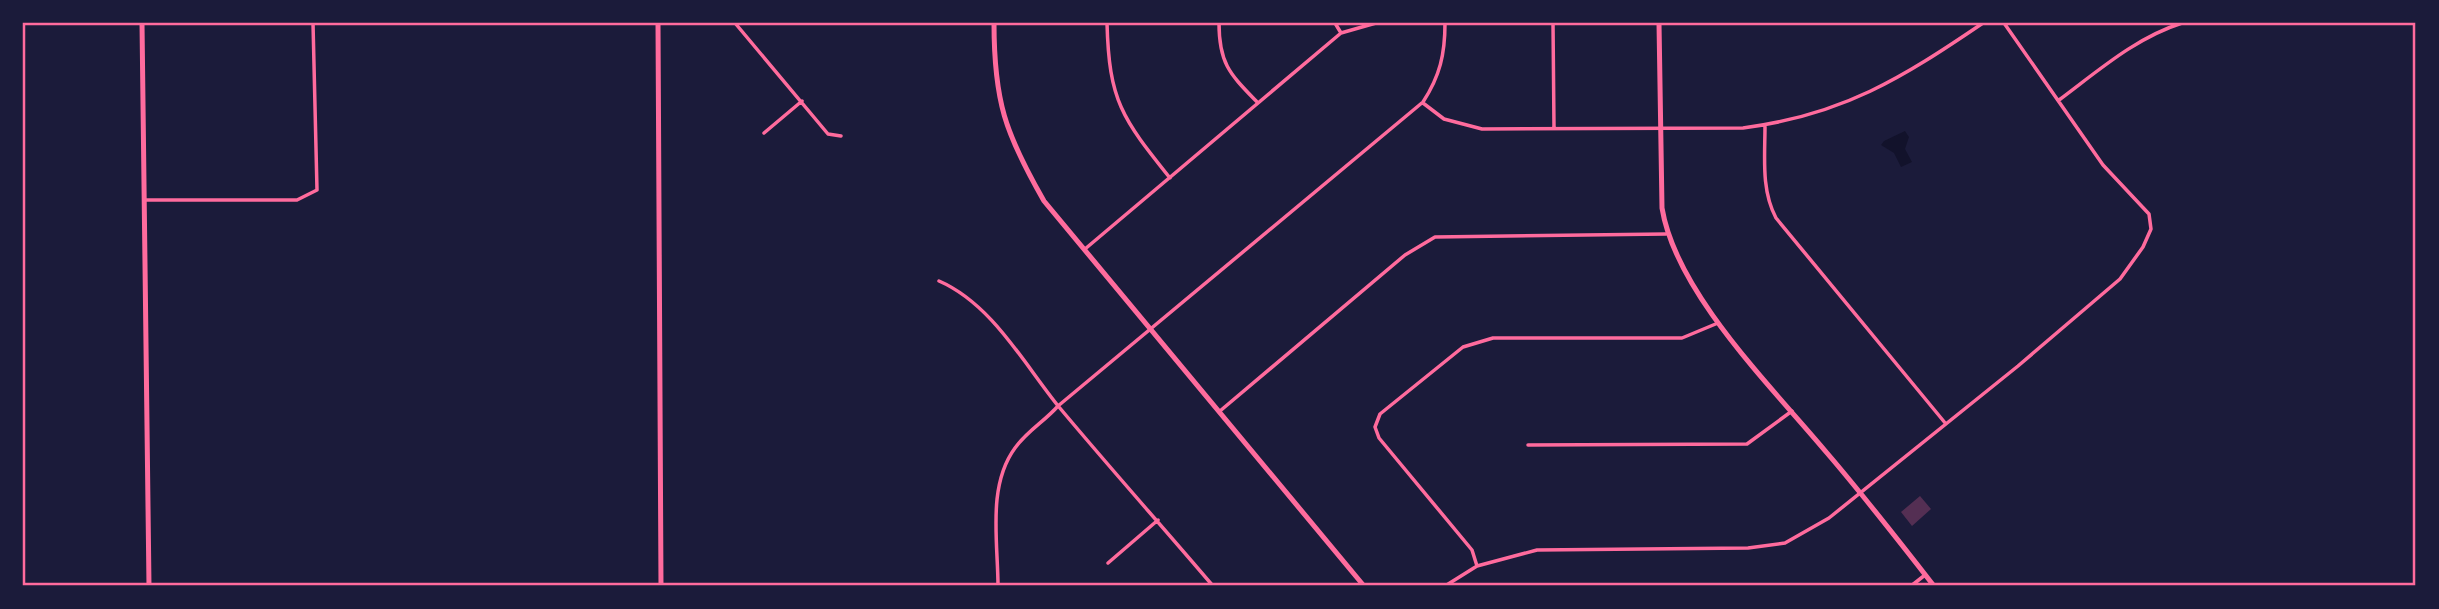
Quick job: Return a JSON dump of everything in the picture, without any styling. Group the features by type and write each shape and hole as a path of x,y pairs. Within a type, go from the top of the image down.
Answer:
{"street":[{"path":"142,23 149,586"},
{"path":"144,200 297,200 317,190 313,23"},
{"path":"658,23 661,586"},
{"path":"735,23 828,134 841,136"},
{"path":"994,23 994,60 1000,106 1011,141 1044,201 1364,586"},
{"path":"1107,23 1108,67 1114,92 1131,127 1170,177"},
{"path":"1219,23 1223,61 1229,72 1258,102"},
{"path":"1335,23 1341,33"},
{"path":"998,586 997,499 1004,467 1030,431 1423,102 1440,73 1445,50 1445,23 1376,23 1341,33 1085,249"},
{"path":"1553,23 1554,128"},
{"path":"1659,23 1662,208 1666,233 1688,280 1719,323 1861,493 1934,586"},
{"path":"1423,102 1444,119 1461,126 1482,129 1765,125 1832,109 1891,83 1983,23"},
{"path":"1445,586 1477,566 1537,550 1765,547 1803,534 1829,519 2120,279 2151,229 2149,214 2103,165 2004,23"},
{"path":"2059,100 2134,44 2157,31 2182,23"},
{"path":"764,133 802,101"},
{"path":"1765,125 1765,186 1767,202 1776,218 1946,424"},
{"path":"1219,412 1405,255 1435,237 1666,233"},
{"path":"939,281 973,301 1058,406 1213,586"},
{"path":"1477,566 1472,550 1379,438 1375,427 1380,414 1463,347 1476,341 1493,338 1682,338 1719,323"},
{"path":"1528,445 1747,443 1792,411"},
{"path":"1108,563 1158,520"},
{"path":"1911,586 1925,575"}],"shaded area":[{"path":"1905,131 1909,137 1905,149 1912,162 1901,167 1894,153 1881,145"}],"building":[{"path":"1920,496 1931,509 1912,526 1901,512"}]}
